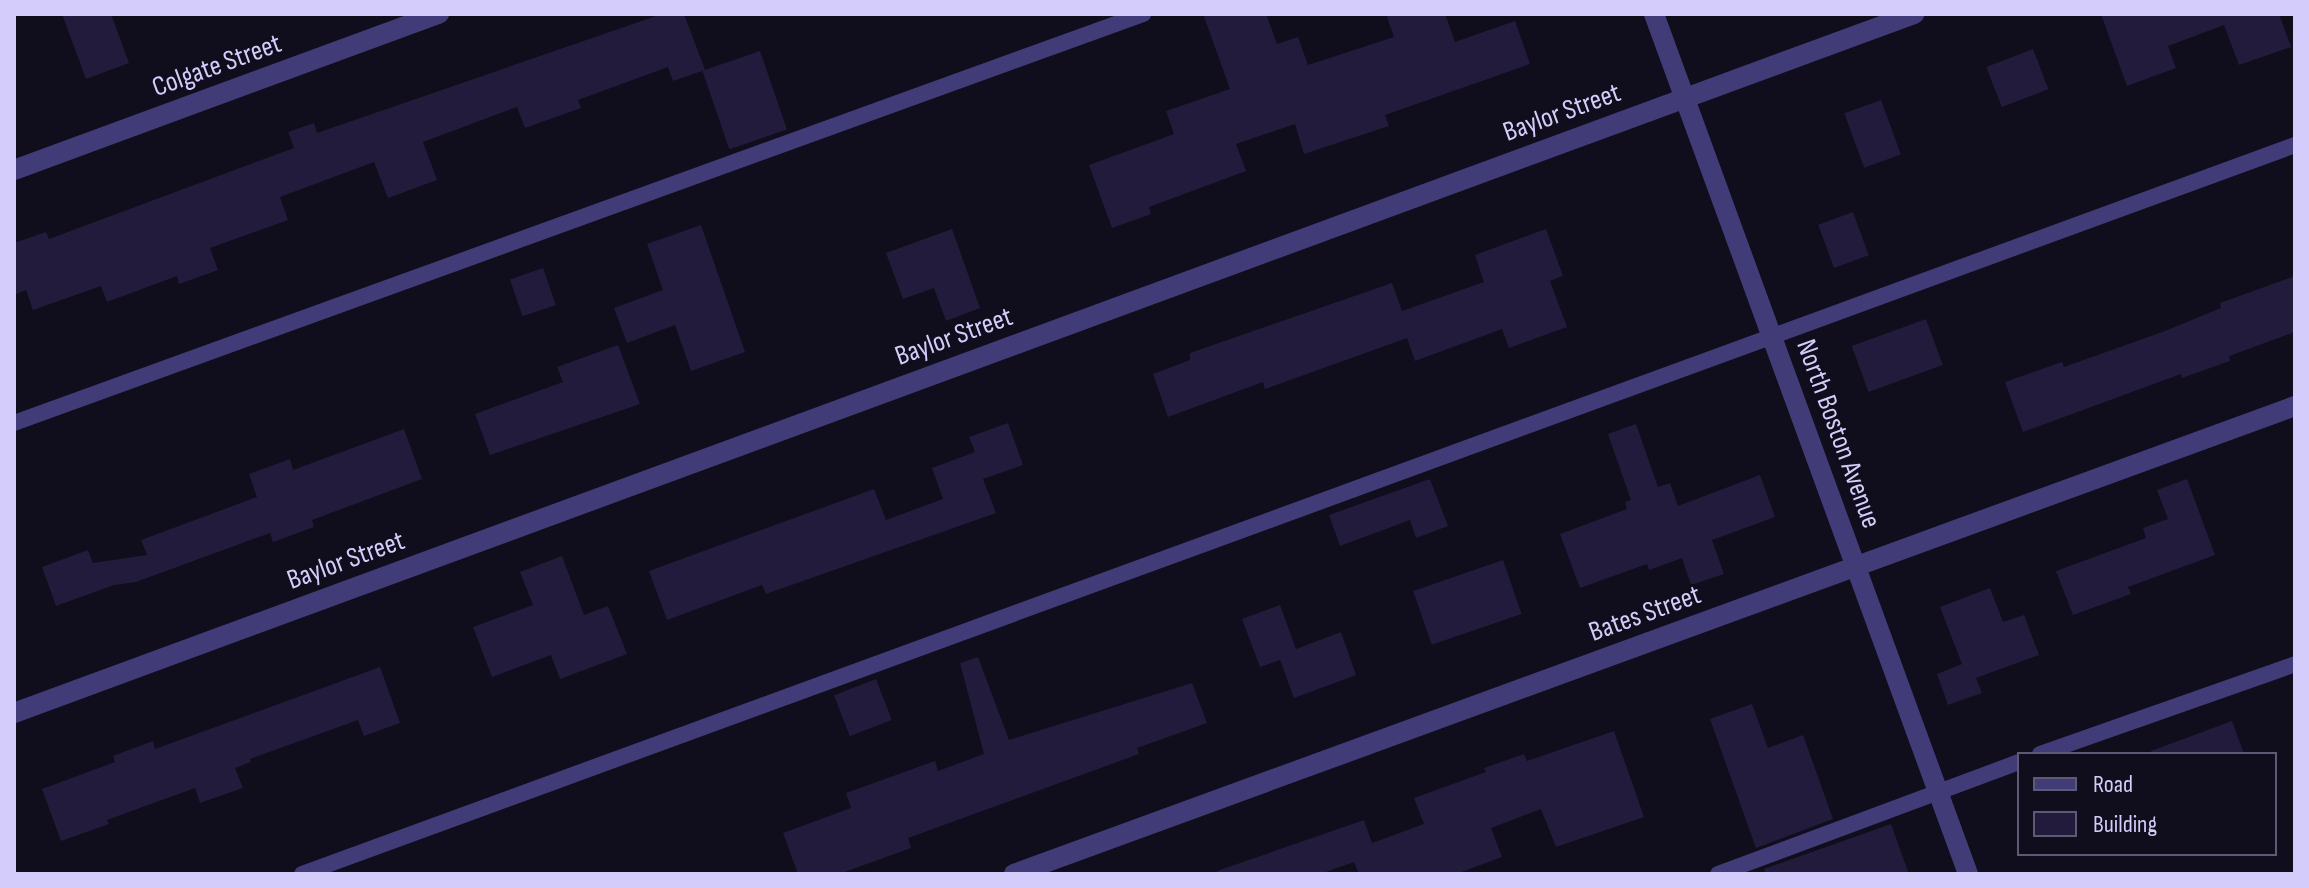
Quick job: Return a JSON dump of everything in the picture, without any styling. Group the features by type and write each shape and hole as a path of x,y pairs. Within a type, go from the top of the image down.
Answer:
{"street":[{"name":"Colgate Street","path":"14,170 439,14"},
{"name":"North Boston Avenue","path":"1654,14 1968,874"},
{"name":"Baylor Street","path":"14,713 1914,14"},
{"name":"Bates Street","path":"1014,874 2295,406"}],"lane":[{"path":"14,423 1143,14"},
{"path":"302,874 700,731 2295,145"},
{"path":"2046,752 2295,664"},
{"path":"1718,874 2017,763"}],"building":[{"path":"62,14 111,14 129,63 86,79"},
{"path":"662,14 684,14 705,70 673,81 668,67 578,100 581,108 525,128 517,107 423,142 437,180 388,198 374,162 280,197 288,220 210,248 218,270 179,284 177,276 107,302 101,286 33,310 26,290 14,295 14,243 46,232 49,239 294,148 288,132 314,123 317,133"},
{"path":"1203,14 1266,14 1277,44 1298,37 1308,65 1394,37 1386,14 1445,14 1455,42 1515,21 1530,64 1385,115 1389,126 1304,154 1295,124 1236,144 1246,171 1149,207 1151,214 1112,228 1089,165 1174,134 1166,111 1230,89"},
{"path":"2101,14 2279,14 2291,47 2239,65 2224,25 2168,46 2176,68 2127,86"},
{"path":"2033,49 2048,89 2002,107 1986,67"},
{"path":"760,51 787,129 729,149 702,71"},
{"path":"1881,100 1901,155 1864,168 1844,113"},
{"path":"1853,212 1869,255 1834,268 1818,225"},
{"path":"701,225 745,352 691,371 675,325 627,343 614,308 663,290 647,244"},
{"path":"952,229 980,308 946,321 934,288 903,299 886,253"},
{"path":"1546,229 1563,276 1550,281 1567,327 1509,348 1502,329 1415,361 1407,338 1265,389 1263,382 1168,417 1153,374 1190,360 1190,353 1392,283 1402,311 1484,282 1475,255"},
{"path":"543,268 556,305 523,316 510,279"},
{"path":"2295,276 2295,332 2229,356 2230,361 2182,378 2181,374 2023,432 2005,382 2062,362 2064,367 2165,331 2221,308 2220,303"},
{"path":"1926,319 1943,365 1869,392 1852,346"},
{"path":"618,345 640,404 490,455 475,414 563,382 557,367"},
{"path":"1008,423 1023,465 983,479 996,513 766,594 762,585 667,620 649,571 874,489 886,520 943,499 932,468 975,452 969,437"},
{"path":"1636,424 1658,487 1670,483 1678,506 1760,475 1775,517 1712,540 1724,574 1691,585 1682,558 1649,570 1647,564 1580,588 1560,534 1627,509 1625,502 1631,500 1608,434"},
{"path":"404,429 422,479 312,520 314,527 273,542 270,533 136,582 114,585 56,606 42,567 88,550 93,563 147,555 141,540 257,497 249,474 290,459 293,470"},
{"path":"1430,479 1448,526 1416,538 1410,520 1340,546 1329,515"},
{"path":"2187,479 2215,555 2128,587 2131,594 2073,615 2056,571 2146,538 2143,528 2168,519 2157,490"},
{"path":"562,556 584,615 608,606 627,654 560,679 551,655 492,677 473,627 533,605 520,572"},
{"path":"1503,560 1522,614 1432,645 1413,591"},
{"path":"1990,588 2003,622 2024,615 2039,655 1976,678 1982,693 1948,705 1937,674 1962,664 1940,607"},
{"path":"1280,605 1296,649 1341,632 1356,675 1294,698 1280,660 1260,667 1242,619"},
{"path":"978,657 1009,740 1192,683 1207,723 1137,748 1139,754 908,838 911,848 839,874 798,874 783,833 851,808 846,793 935,761 938,771 984,754 960,663"},
{"path":"380,667 400,723 364,736 358,720 250,759 251,762 235,768 243,788 200,803 195,788 107,820 109,824 61,841 42,789 115,762 113,756 153,741 155,749"},
{"path":"876,679 892,720 850,736 834,695"},
{"path":"1752,704 1768,748 1803,735 1833,819 1756,848 1710,719"},
{"path":"2232,721 2243,752 2151,752"},
{"path":"1614,731 1644,817 1556,847 1541,809 1491,828 1502,857 1456,874 1359,874 1354,862 1320,874 1218,874 1217,871 1364,820 1372,843 1424,824 1414,798 1486,772 1484,768 1524,754 1527,761"},
{"path":"1891,824 1909,874 1766,874 1764,869"}]}
